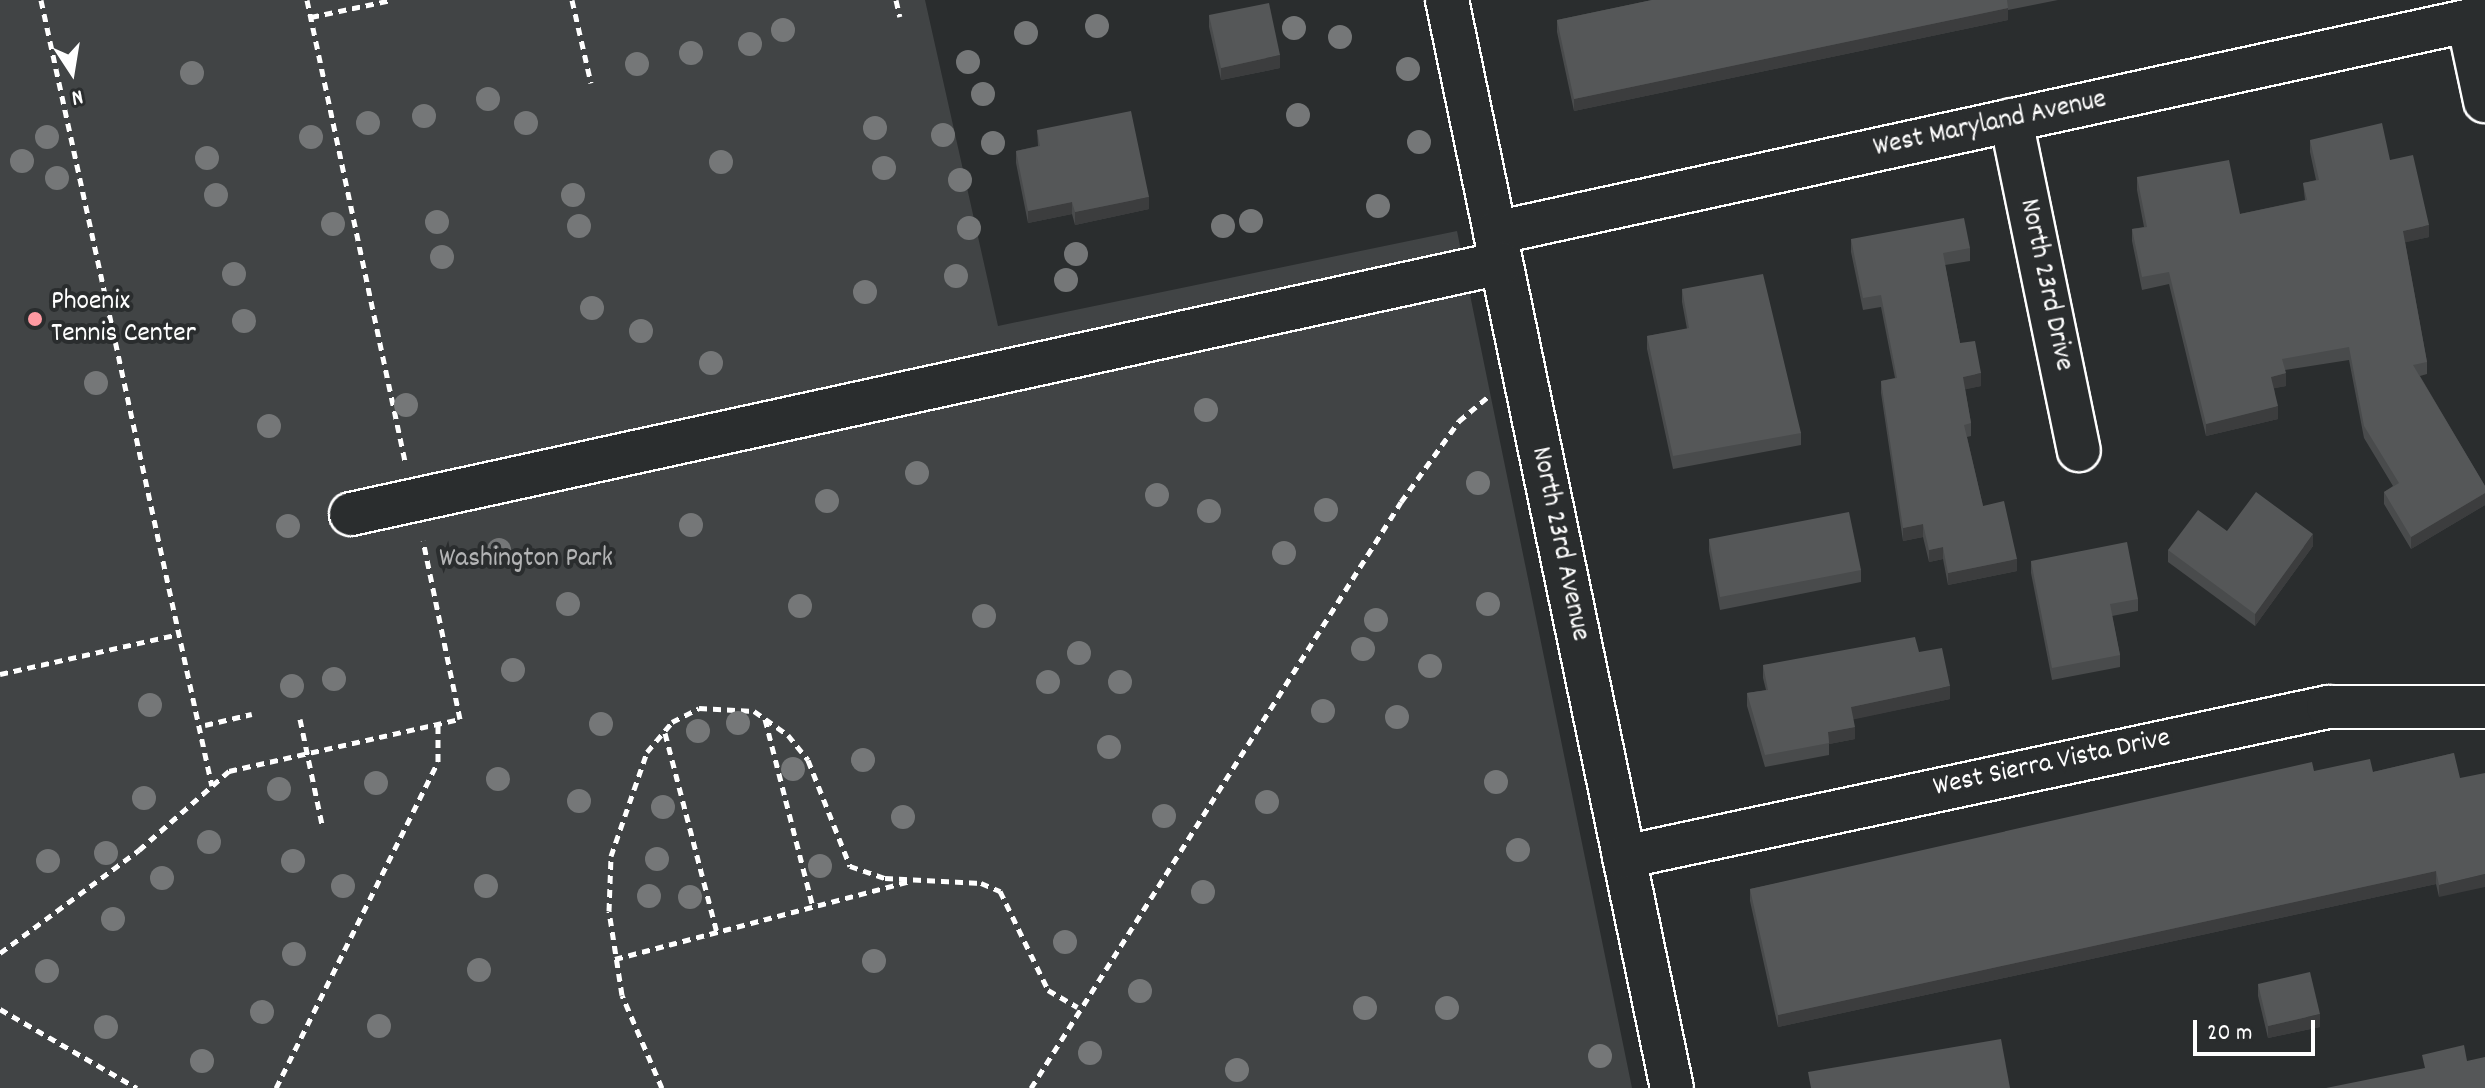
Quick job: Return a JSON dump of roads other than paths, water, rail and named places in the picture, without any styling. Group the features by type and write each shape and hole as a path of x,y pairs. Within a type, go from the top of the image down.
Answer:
{"street":[{"name":"North 23rd Avenue","path":"1447,0 1672,1088"},
{"name":"West Maryland Avenue","path":"351,514 1498,248 2011,120 2477,19"},
{"path":"2477,19 2485,101"},
{"name":"North 23rd Drive","path":"2011,120 2079,450"},
{"name":"West Sierra Vista Drive","path":"1624,857 2328,707 2485,707"}],"place":[{"name":"Phoenix Tennis Center","path":"35,319"}],"park label":[{"name":"Washington Park","path":"526,560"}]}
